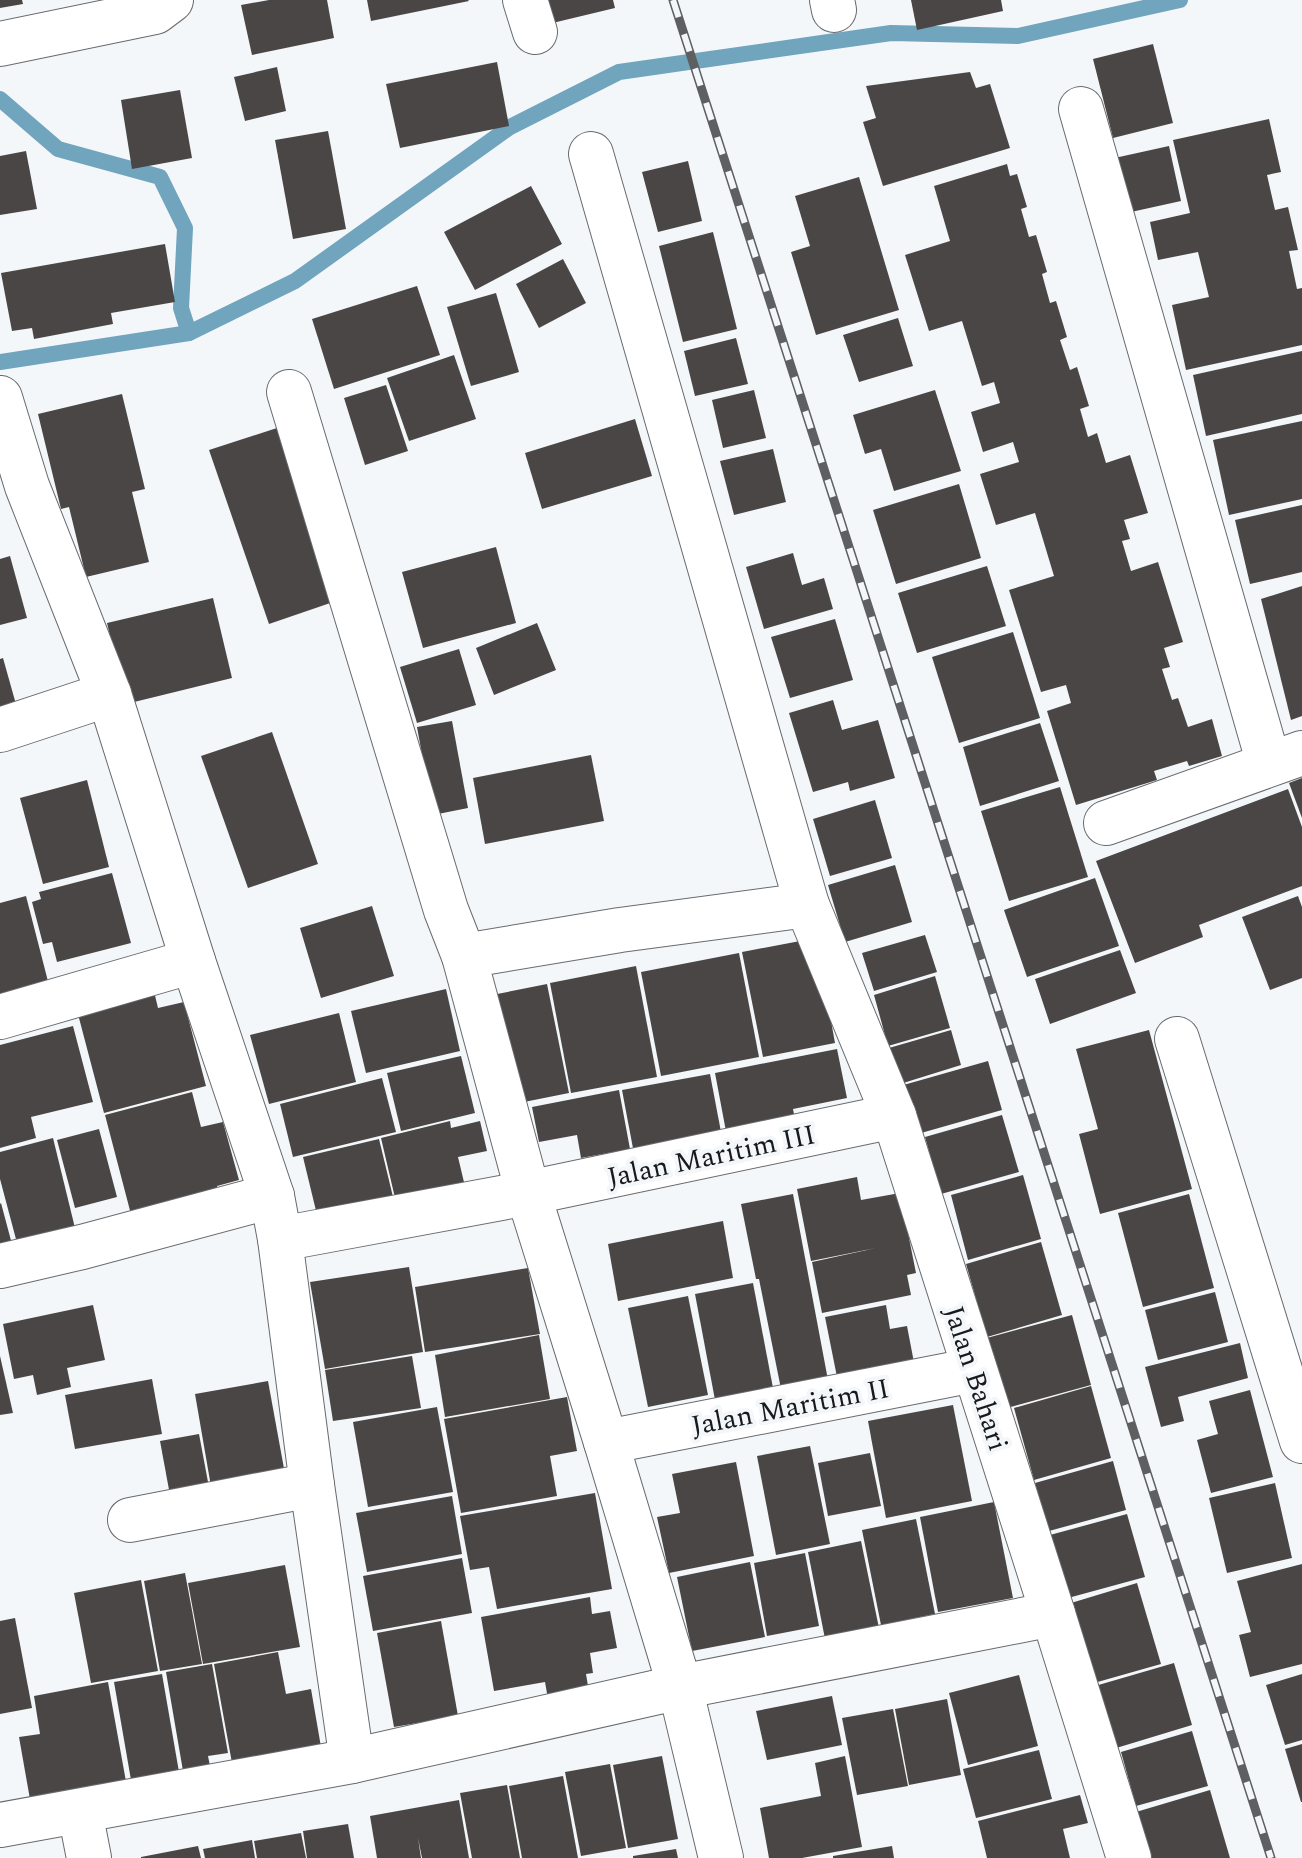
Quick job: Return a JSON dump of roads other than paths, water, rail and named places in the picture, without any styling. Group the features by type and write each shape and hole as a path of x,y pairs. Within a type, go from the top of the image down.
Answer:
{"street":[{"path":"0,44 155,12 171,0"},
{"path":"1081,109 1285,759 1106,823"},
{"name":"Jalan Bahari","path":"591,154 807,905 894,1116 1129,1858"},
{"path":"289,392 446,910 464,956 528,1193 680,1687 721,1858"},
{"path":"0,398 14,490 109,694 193,961 272,1196 352,1761"},
{"path":"0,730 109,694"},
{"path":"464,956 620,930 807,905"},
{"path":"0,1017 193,961"},
{"path":"1177,1039 1302,1441"},
{"name":"Jalan Maritim III","path":"280,1239 528,1193 894,1116"},
{"path":"0,1266 272,1196"},
{"name":"Jalan Maritim II","path":"606,1442 974,1370"},
{"path":"130,1520 312,1485"},
{"path":"0,1825 352,1761 680,1687 1053,1614"},
{"path":"80,1812 89,1858"}],"waterway":[{"path":"0,362 189,333 295,281 510,127 619,72 891,33 1018,36 1180,0"},
{"path":"0,99 58,149 160,177 185,228 181,308 189,333"}],"railway":[{"path":"673,0 1271,1858"}]}
